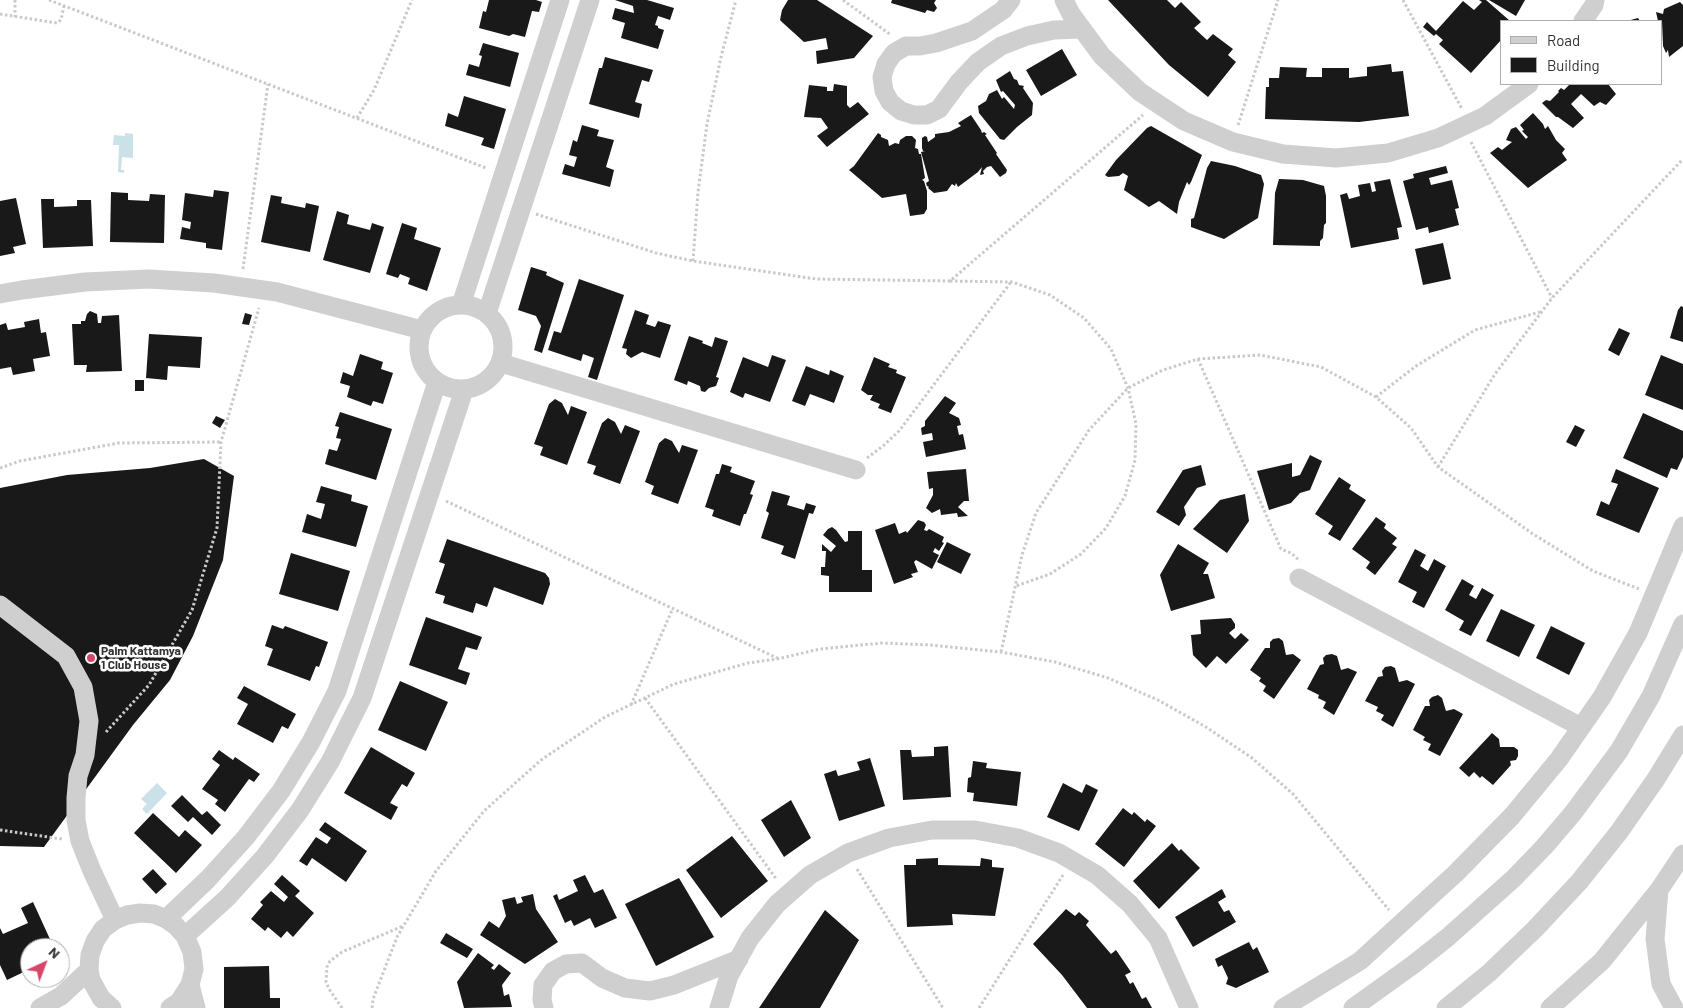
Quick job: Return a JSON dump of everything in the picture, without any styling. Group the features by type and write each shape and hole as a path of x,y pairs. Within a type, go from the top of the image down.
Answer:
{"street":[{"path":"461,304 560,0"},
{"path":"487,313 590,0"},
{"path":"1012,0 1003,10 972,31 936,43 906,46 894,53 886,64 882,77 884,90 890,102 901,111 914,115 927,115 940,109 959,82 978,62 1001,46 1027,36 1054,30 1082,29"},
{"path":"1064,0 1071,14 1102,56 1140,92 1184,121 1232,142 1284,154 1336,158 1388,152 1438,138 1485,116 1528,85"},
{"path":"1584,20 1597,2"},
{"path":"0,294 85,282 140,280 214,283 277,292 422,330"},
{"path":"461,304 475,307 487,313 497,323 502,336 504,350 501,363 496,371 490,378 474,388 464,390 450,388 437,382 426,372 420,359 419,344 422,330 427,321 442,309 461,304"},
{"path":"501,363 852,469"},
{"path":"166,919 208,880 246,837 281,791 316,734 337,691 437,382"},
{"path":"185,936 227,898 265,856 300,810 330,762 362,698 464,390"},
{"path":"1283,1008 1360,961 1456,873 1512,816 1559,759 1602,697 1633,641 1683,526"},
{"path":"1303,580 1581,727"},
{"path":"0,605 66,656 83,687 89,721 84,755 78,776 76,820 80,841 115,920"},
{"path":"1353,1008 1401,974 1448,937 1513,879 1574,814 1635,724 1651,696 1683,624"},
{"path":"1446,1008 1489,973 1535,929 1579,882 1619,832 1656,780 1683,735"},
{"path":"719,1008 730,976 750,938 778,904 810,875 848,853 889,838 932,830 975,830 1018,838 1059,853 1097,875 1130,904 1158,938 1189,1008"},
{"path":"1550,1008 1602,961 1659,890 1683,854"},
{"path":"1659,890 1655,939 1661,984 1674,1008"},
{"path":"108,1007 96,990 89,970 90,955 95,941 103,929 127,914 140,913 154,914 176,926 185,936 192,952 194,969 190,985 179,1002 170,1008"},
{"path":"544,1008 542,1000 544,984 552,971 566,964 582,963 602,978 625,988 650,990 674,986 739,958"},
{"path":"40,1008 60,996 89,970"},
{"path":"190,985 196,1008"}],"path":[{"path":"15,0 15,17"},
{"path":"49,0 503,175"},
{"path":"357,118 374,90 412,0"},
{"path":"693,261 698,192 707,124 721,56 736,0"},
{"path":"843,0 906,46"},
{"path":"1232,142 1278,0"},
{"path":"1403,0 1552,298"},
{"path":"0,14 57,23 61,20 64,6"},
{"path":"240,287 268,84"},
{"path":"950,281 1157,103"},
{"path":"1438,467 1495,374 1552,298 1683,158"},
{"path":"521,210 656,253 693,261 816,279 1012,282 1050,295 1084,318 1111,349 1128,388 1136,424 1135,460 1125,496 1106,528 1081,554 1050,574 1015,586"},
{"path":"852,469 884,446 899,431 1012,282"},
{"path":"104,734 149,685 192,610 217,528 221,442 264,290"},
{"path":"1376,397 1416,366 1475,330 1541,312"},
{"path":"1000,652 1022,555 1036,513 1089,430 1128,388 1163,370 1198,359 1260,354 1321,368 1376,397 1411,428 1438,467 1533,534 1593,571 1654,595"},
{"path":"1198,359 1281,549 1291,553 1299,560 1304,569 1303,580"},
{"path":"0,468 20,461 119,443 221,442"},
{"path":"430,494 777,658"},
{"path":"631,705 672,610"},
{"path":"372,1008 373,999 397,937 436,871 484,811 541,760 605,717 674,684 748,663 820,649 882,643 931,645 1000,652 1054,662 1108,678 1158,700 1206,726 1252,758 1293,794 1401,924"},
{"path":"645,698 788,895"},
{"path":"0,830 80,841"},
{"path":"848,853 943,1008"},
{"path":"979,1008 1072,861"},
{"path":"342,1008 326,982 327,967 330,960 342,952 404,925"}],"water":[{"path":"125,133 133,134 133,158 122,157 121,170 124,170 124,173 118,172 119,145 113,145 114,135 125,136"},
{"path":"157,783 167,793 147,814 142,809 147,804 141,799"}],"building":[{"path":"489,0 536,0 542,2 539,12 532,11 525,37 513,34 509,36 479,28 483,11 486,12"},
{"path":"615,0 647,0 674,8 670,20 658,16 655,25 664,30 658,49 621,38 625,23 612,19 615,8 634,13 633,6"},
{"path":"788,0 817,0 873,36 854,58 817,64 816,51 828,49 826,38 804,42 780,20 782,10"},
{"path":"892,0 936,0 934,3 937,8 934,12 927,10 925,13 891,3"},
{"path":"1108,0 1167,0 1175,8 1181,2 1201,22 1194,28 1207,40 1213,34 1233,49 1228,55 1236,62 1208,97 1169,65"},
{"path":"1479,0 1486,0 1509,20 1500,20 1500,41 1471,73 1439,44 1443,40 1436,34 1434,36 1423,27 1427,22 1436,31 1463,1 1474,10 1482,2"},
{"path":"1489,0 1525,0 1516,16"},
{"path":"1680,2 1683,5 1683,46 1669,57 1668,50 1666,53 1663,46 1663,20 1658,20 1656,12 1663,14 1664,9"},
{"path":"483,43 519,53 510,87 466,75 469,64 479,67 482,56 479,55"},
{"path":"1062,49 1077,75 1041,96 1026,70"},
{"path":"605,57 653,70 649,82 642,80 635,102 642,104 639,118 589,104 599,68 602,68"},
{"path":"1391,64 1392,72 1403,71 1409,116 1359,122 1265,119 1266,87 1269,87 1269,78 1279,78 1280,67 1307,68 1306,77 1322,77 1322,68 1349,68 1349,78 1367,76 1367,67"},
{"path":"1010,71 1019,85 1024,86 1023,88 1033,103 1032,115 1004,140 1000,139 979,113 978,106 986,101 989,94 997,90 1002,99 1004,97 1014,109 1015,105 1003,91 1001,92 996,80"},
{"path":"834,84 847,86 847,105 850,108 858,102 869,114 827,147 817,136 828,128 821,118 804,117 809,85 827,87 827,91 833,91"},
{"path":"1569,85 1609,85 1616,94 1606,105 1600,102 1594,106 1581,94 1571,104 1584,118 1573,128 1556,117 1542,103 1546,100 1550,101 1561,88 1564,90"},
{"path":"464,96 506,109 494,149 481,145 484,138 445,126 448,113 458,117"},
{"path":"1533,113 1545,129 1548,126 1556,140 1565,149 1562,153 1567,160 1528,188 1490,153 1498,147 1502,150 1512,142 1506,140 1511,129 1516,127 1526,139 1528,137 1522,131 1524,130 1520,125"},
{"path":"971,115 982,133 987,134 985,135 1007,170 1006,173 1000,177 991,166 983,171 984,174 980,175 982,167 958,187 956,183 955,186 952,184 947,191 934,193 928,188 926,183 929,181 921,152 925,151 922,148 922,138 927,137 928,142 935,137 935,134 949,132 961,126 958,123"},
{"path":"582,125 599,130 597,136 614,140 606,167 614,170 610,187 562,174 565,164 574,167 577,157 569,155 573,140 577,142"},
{"path":"1151,126 1202,155 1189,185 1187,182 1179,202 1177,214 1159,201 1149,207 1124,190 1128,176 1123,173 1119,176 1108,177 1105,175 1116,160"},
{"path":"878,133 881,137 888,140 889,146 895,143 899,144 900,140 906,136 912,136 916,140 915,148 921,154 925,178 922,180 927,191 927,209 924,214 910,216 906,194 882,198 849,170"},
{"path":"1211,161 1235,166 1261,175 1264,184 1258,218 1224,239 1191,227 1191,219 1194,218 1207,168"},
{"path":"1446,166 1448,173 1429,178 1431,185 1452,180 1459,208 1455,209 1459,225 1429,233 1428,227 1416,230 1403,181 1414,178 1413,174"},
{"path":"1279,179 1303,180 1324,186 1326,223 1320,246 1273,245 1275,193"},
{"path":"1390,179 1402,227 1397,228 1399,239 1351,248 1340,195 1347,193 1349,199 1360,196 1358,185 1370,183 1372,192 1376,191 1374,182"},
{"path":"214,190 229,192 222,250 206,248 206,243 180,239 182,227 190,229 191,222 182,220 185,193 213,197"},
{"path":"111,192 128,193 128,200 149,201 150,194 165,195 164,243 110,242"},
{"path":"271,195 282,197 281,203 305,208 306,203 319,206 310,252 261,242"},
{"path":"16,198 26,244 13,247 15,253 0,256 0,201"},
{"path":"41,199 54,199 54,207 77,206 77,200 91,200 93,246 43,248"},
{"path":"337,211 349,215 347,224 370,230 372,223 384,227 370,273 323,260"},
{"path":"402,223 417,228 414,239 441,248 427,291 408,284 410,278 400,274 398,278 386,274"},
{"path":"1443,243 1451,279 1423,285 1415,249"},
{"path":"531,267 547,272 546,275 564,283 542,353 534,350 541,326 536,316 518,310"},
{"path":"579,279 624,295 597,380 588,377 594,358 583,354 581,361 548,350 554,331 561,333"},
{"path":"1681,306 1683,307 1683,342 1670,338 1678,310"},
{"path":"635,310 649,315 646,324 655,327 658,321 671,325 660,358 642,352 631,358 626,354 627,349 622,348"},
{"path":"90,311 97,314 98,323 101,323 102,316 119,315 122,371 86,372 87,365 74,365 72,324 81,324 81,321 85,321"},
{"path":"245,313 252,315 249,325 242,324"},
{"path":"39,319 41,333 46,332 50,356 33,359 35,371 13,375 11,367 0,369 0,325 6,323 8,330 25,327 24,322"},
{"path":"1619,328 1630,333 1619,356 1608,350"},
{"path":"149,334 202,337 200,368 168,366 167,380 146,378"},
{"path":"689,336 703,341 702,343 712,347 715,337 728,341 716,377 719,378 716,386 709,388 705,392 701,391 700,386 688,381 687,385 674,380"},
{"path":"360,354 383,362 381,369 393,373 383,404 373,401 371,406 347,397 350,386 340,383 343,372 353,376"},
{"path":"772,355 786,360 770,402 745,393 743,398 730,392 743,357 768,367"},
{"path":"1661,355 1683,364 1683,410 1645,395"},
{"path":"874,357 890,364 888,367 897,370 896,373 906,377 891,413 878,408 880,404 870,400 873,395 868,395 861,390"},
{"path":"806,366 829,375 830,370 844,376 834,403 810,394 805,406 792,401"},
{"path":"135,380 144,380 144,391 135,391"},
{"path":"945,396 956,403 949,413 959,418 961,425 957,426 959,435 963,434 966,449 926,457 923,442 933,440 932,433 922,435 921,428 925,426 925,421"},
{"path":"555,399 562,403 568,415 571,406 587,412 567,465 540,455 543,447 534,444 549,404"},
{"path":"340,412 392,429 376,480 325,464 329,449 337,451 341,439 336,438 339,427 335,426"},
{"path":"1643,413 1683,431 1683,457 1677,470 1671,468 1667,478 1623,458"},
{"path":"216,416 225,420 220,428 212,423"},
{"path":"608,418 615,422 621,434 625,425 640,431 620,484 593,474 596,466 587,463 602,423"},
{"path":"1575,425 1585,430 1576,447 1566,442"},
{"path":"665,438 672,441 679,453 682,445 698,450 678,504 651,494 654,486 645,482 659,443"},
{"path":"1310,455 1322,461 1310,490 1300,493 1291,503 1269,510 1257,471 1292,463 1292,477 1300,475"},
{"name":"Palm Kattamya 1 Club House","path":"204,459 234,476 223,560 193,636 170,680 133,725 44,847 0,846 0,488 67,475 150,468"},
{"path":"722,464 732,467 730,472 755,481 750,494 753,495 740,526 712,516 714,510 705,507 716,474 719,474"},
{"path":"1201,465 1206,485 1197,488 1184,507 1186,515 1179,526 1156,512 1183,470"},
{"path":"966,469 969,501 964,501 958,507 968,516 958,517 957,513 941,515 940,509 932,513 926,508 933,495 933,488 929,489 927,472"},
{"path":"1616,469 1659,488 1639,533 1596,515 1601,501 1609,505 1618,484 1611,482"},
{"path":"1339,477 1351,485 1349,489 1366,500 1340,541 1328,534 1333,526 1315,514"},
{"path":"321,486 352,495 351,501 368,506 356,547 302,532 307,514 321,519 325,504 316,502"},
{"path":"772,491 790,496 787,505 804,510 806,503 816,506 813,514 809,513 795,559 781,554 784,546 761,538 769,513 766,511"},
{"path":"1245,494 1249,521 1227,553 1193,529 1220,500"},
{"path":"1376,517 1386,524 1384,528 1397,538 1392,544 1397,547 1375,575 1366,568 1370,562 1352,549"},
{"path":"918,520 926,525 924,530 927,531 929,529 944,537 942,542 944,543 939,551 935,548 933,552 939,555 932,569 916,560 914,562 918,572 911,574 913,577 894,584 875,530 895,523 899,534 906,531 907,533"},
{"path":"832,527 845,542 848,541 848,531 862,531 862,570 872,570 872,592 829,592 829,576 821,575 821,567 825,567 826,551 822,551 822,544 831,552 836,546 823,535"},
{"path":"447,539 545,573 549,578 550,584 543,605 494,587 487,607 476,603 473,613 443,603 445,596 435,593 445,564 439,562"},
{"path":"947,542 971,554 961,574 937,562"},
{"path":"1178,544 1209,563 1203,574 1208,574 1215,598 1171,611 1160,575"},
{"path":"1415,549 1426,555 1420,566 1428,571 1434,559 1446,566 1424,608 1412,602 1417,592 1398,582"},
{"path":"291,553 350,571 338,611 279,594"},
{"path":"1462,579 1474,586 1469,595 1476,599 1482,588 1494,595 1471,636 1459,630 1464,621 1445,610"},
{"path":"1501,609 1535,625 1519,657 1486,641"},
{"path":"426,617 482,637 477,650 466,647 458,669 470,673 466,685 409,665"},
{"path":"1231,618 1235,628 1229,633 1235,639 1241,633 1249,640 1226,664 1217,656 1206,668 1193,655 1191,635 1201,634 1200,620"},
{"path":"272,625 283,629 285,626 328,642 319,667 316,666 310,681 267,665 273,649 265,646"},
{"path":"1551,626 1585,643 1569,675 1536,658"},
{"path":"1279,638 1283,641 1286,655 1293,654 1301,660 1274,699 1263,691 1266,686 1259,681 1261,678 1250,670 1265,648 1270,648 1270,642 1273,639"},
{"path":"1332,654 1337,656 1341,670 1348,668 1357,672 1334,715 1323,708 1326,702 1318,698 1319,695 1307,689 1320,665 1324,664 1323,658 1326,655"},
{"path":"1391,666 1395,668 1399,682 1407,680 1415,684 1393,727 1381,720 1384,715 1376,711 1378,707 1365,701 1378,677 1383,676 1382,671 1385,667"},
{"path":"400,681 448,702 426,751 378,730"},
{"path":"244,686 296,714 288,729 282,726 273,743 237,724 248,704 237,698"},
{"path":"1438,695 1442,698 1446,711 1454,709 1463,714 1440,756 1428,750 1431,744 1423,740 1425,737 1413,730 1425,706 1430,706 1429,700"},
{"path":"1492,733 1499,739 1500,747 1514,747 1518,750 1516,760 1510,761 1511,765 1493,785 1482,776 1480,778 1474,772 1469,777 1459,768"},
{"path":"948,746 951,797 903,800 900,750 911,750 912,757 934,756 934,747"},
{"path":"371,747 415,773 407,787 402,784 390,803 398,807 391,820 344,793"},
{"path":"219,750 233,760 235,757 260,774 254,782 249,779 225,812 215,804 218,800 202,789 220,765 212,759"},
{"path":"870,758 885,806 839,821 824,774 836,770 838,776 860,770 857,762"},
{"path":"973,761 987,763 986,768 1021,772 1017,806 973,801 974,793 967,792 968,778 971,777"},
{"path":"1063,783 1082,793 1086,784 1098,790 1079,831 1047,817"},
{"path":"182,795 202,815 207,811 221,825 212,835 193,817 188,822 171,806"},
{"path":"791,800 811,838 784,857 761,820"},
{"path":"1123,808 1132,815 1134,812 1145,822 1147,819 1156,826 1124,867 1095,844"},
{"path":"153,813 179,837 185,830 202,845 176,873 134,833"},
{"path":"325,822 367,851 346,882 312,858 307,866 299,861 316,837 327,844 331,838 319,830"},
{"path":"732,836 768,881 721,918 686,870"},
{"path":"1172,843 1179,851 1181,849 1200,868 1159,909 1133,881"},
{"path":"938,858 938,865 980,866 981,858 992,860 992,867 1004,868 995,916 952,914 953,925 907,927 904,865 916,865 916,859"},
{"path":"153,869 167,884 156,894 142,879"},
{"path":"282,875 300,891 295,896 314,913 293,937 287,931 281,938 268,927 265,931 251,919 263,905 260,902 271,891 284,902 288,897 274,884"},
{"path":"585,875 594,893 603,889 617,918 595,928 590,918 574,926 571,920 565,923 553,896 557,894 559,900 578,891 573,880"},
{"path":"679,878 714,937 656,966 625,904"},
{"path":"1222,889 1226,897 1218,902 1224,912 1229,910 1236,922 1193,947 1175,917"},
{"path":"533,894 536,909 558,942 525,964 480,935 489,921 499,928 506,916 502,900 515,897 517,904 523,902 521,897"},
{"path":"33,902 49,938 20,938 20,974 7,980 0,965 0,928 3,934 28,923 21,908"},
{"path":"1066,909 1075,916 1079,912 1089,921 1086,925 1111,954 1116,950 1131,972 1125,975 1130,984 1133,982 1142,999 1146,997 1152,1008 1087,1008 1062,975 1033,944"},
{"path":"825,910 859,940 820,1008 759,1008"},
{"path":"446,933 473,949 467,958 440,943"},
{"path":"1249,942 1253,950 1257,947 1269,972 1236,988 1226,984 1228,978 1222,965 1218,967 1215,959"},
{"path":"478,953 494,965 491,968 494,970 499,964 511,973 502,985 504,996 509,994 512,1007 464,1008 457,982"},
{"path":"269,966 270,998 280,998 280,1008 224,1008 224,967"}],"place":[{"name":"Palm Kattamya 1 Club House","path":"91,658"}]}
